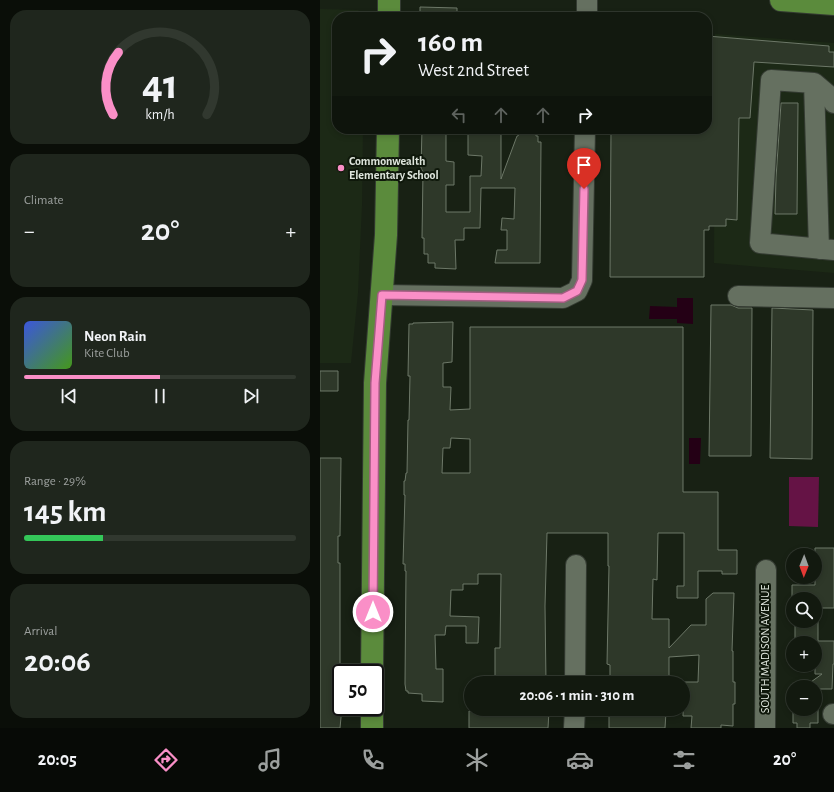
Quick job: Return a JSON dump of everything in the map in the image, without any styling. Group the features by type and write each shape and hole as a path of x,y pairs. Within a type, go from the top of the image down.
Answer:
{"main road":[{"path":"389,0 389,12"},
{"path":"781,0 834,4"},
{"path":"372,664 375,383 386,235 388,134"},
{"path":"372,716 372,728"}],"street":[{"path":"587,0 587,12"},
{"path":"814,83 827,250 760,243 771,80 814,83 834,100"},
{"path":"382,295 563,298 577,291 582,280 585,134"},
{"path":"738,296 834,298"},
{"path":"575,676 576,565"},
{"name":"SOUTH MADISON AVENUE","path":"765,728 766,570"},
{"path":"574,728 575,716"}],"shaded area":[{"name":"Commonwealth Elementary School","path":"320,9 358,10 360,12 332,12 332,134 363,134 362,206 358,293 351,363 320,363"},
{"path":"715,34 834,43 834,273 714,263"},
{"path":"677,298 693,298 693,324 677,323 677,319 649,319 650,306 677,307"},
{"path":"689,438 701,438 700,464 689,464"},
{"path":"789,477 819,477 818,527 789,526"}],"building":[{"path":"420,7 457,8 457,12 420,12"},
{"path":"712,36 829,46 829,52 834,52 834,67 754,62 750,118 739,118 737,220 726,219 726,226 709,226 709,230 704,230 704,277 610,277 611,134 712,134"},
{"path":"781,103 798,103 797,214 775,214"},
{"path":"422,134 446,134 446,161 454,162 454,185 446,185 446,212 470,212 470,176 481,176 482,156 468,155 468,134 501,134 501,179 517,136 519,134 536,134 536,136 538,136 538,142 541,142 540,263 495,263 497,250 507,250 507,230 501,230 502,218 514,219 515,188 481,188 480,228 464,228 464,240 455,240 456,269 435,268 435,263 428,263 428,254 424,254 424,238 422,238 423,172 421,168"},
{"path":"711,305 731,305 738,308 752,308 751,456 709,456"},
{"path":"772,308 813,310 812,459 770,458"},
{"path":"453,322 452,362 443,363 443,387 451,387 450,410 470,409 470,327 683,327 683,492 718,492 718,550 737,550 737,574 722,574 722,571 698,571 698,598 677,598 677,586 684,586 684,533 658,533 657,580 653,579 652,619 669,619 669,648 691,625 706,625 706,599 713,593 734,593 732,651 733,682 735,682 735,704 733,704 733,726 721,725 721,728 691,728 692,716 690,716 690,682 698,682 699,655 669,657 669,676 610,676 610,665 607,664 609,566 608,533 547,533 545,606 546,676 495,676 495,648 500,648 501,574 478,574 478,584 463,584 463,590 451,590 450,616 479,617 478,643 466,643 466,626 446,626 445,635 435,635 436,669 443,669 443,702 422,701 422,694 408,693 408,691 406,691 406,571 405,564 403,564 404,481 407,473 409,420 409,324","holes":["451,438 470,439 470,473 442,473 443,448 450,448"]},
{"path":"320,371 338,371 338,391 320,391"},
{"path":"320,458 341,458 340,536 338,536 338,563 340,563 340,664 332,664 332,716 341,716 340,728 320,728"},
{"path":"822,548 834,548 834,608 822,608 822,592 792,592 792,585 822,584"},
{"path":"795,628 818,628 818,636 795,636"},
{"path":"822,641 834,641 832,689 822,689 822,680 814,680 822,674 815,674 815,672 822,672"},
{"path":"469,716 549,716 548,728 469,728"},
{"path":"609,716 666,716 665,728 609,728"},
{"path":"793,716 818,716 818,723 810,723 810,728 797,728 797,723 793,723"}],"place":[{"name":"Commonwealth Elementary School","path":"341,168"}],"route":[{"path":"373,612 375,383 382,295 563,298 577,291 582,280 584,189"}]}
